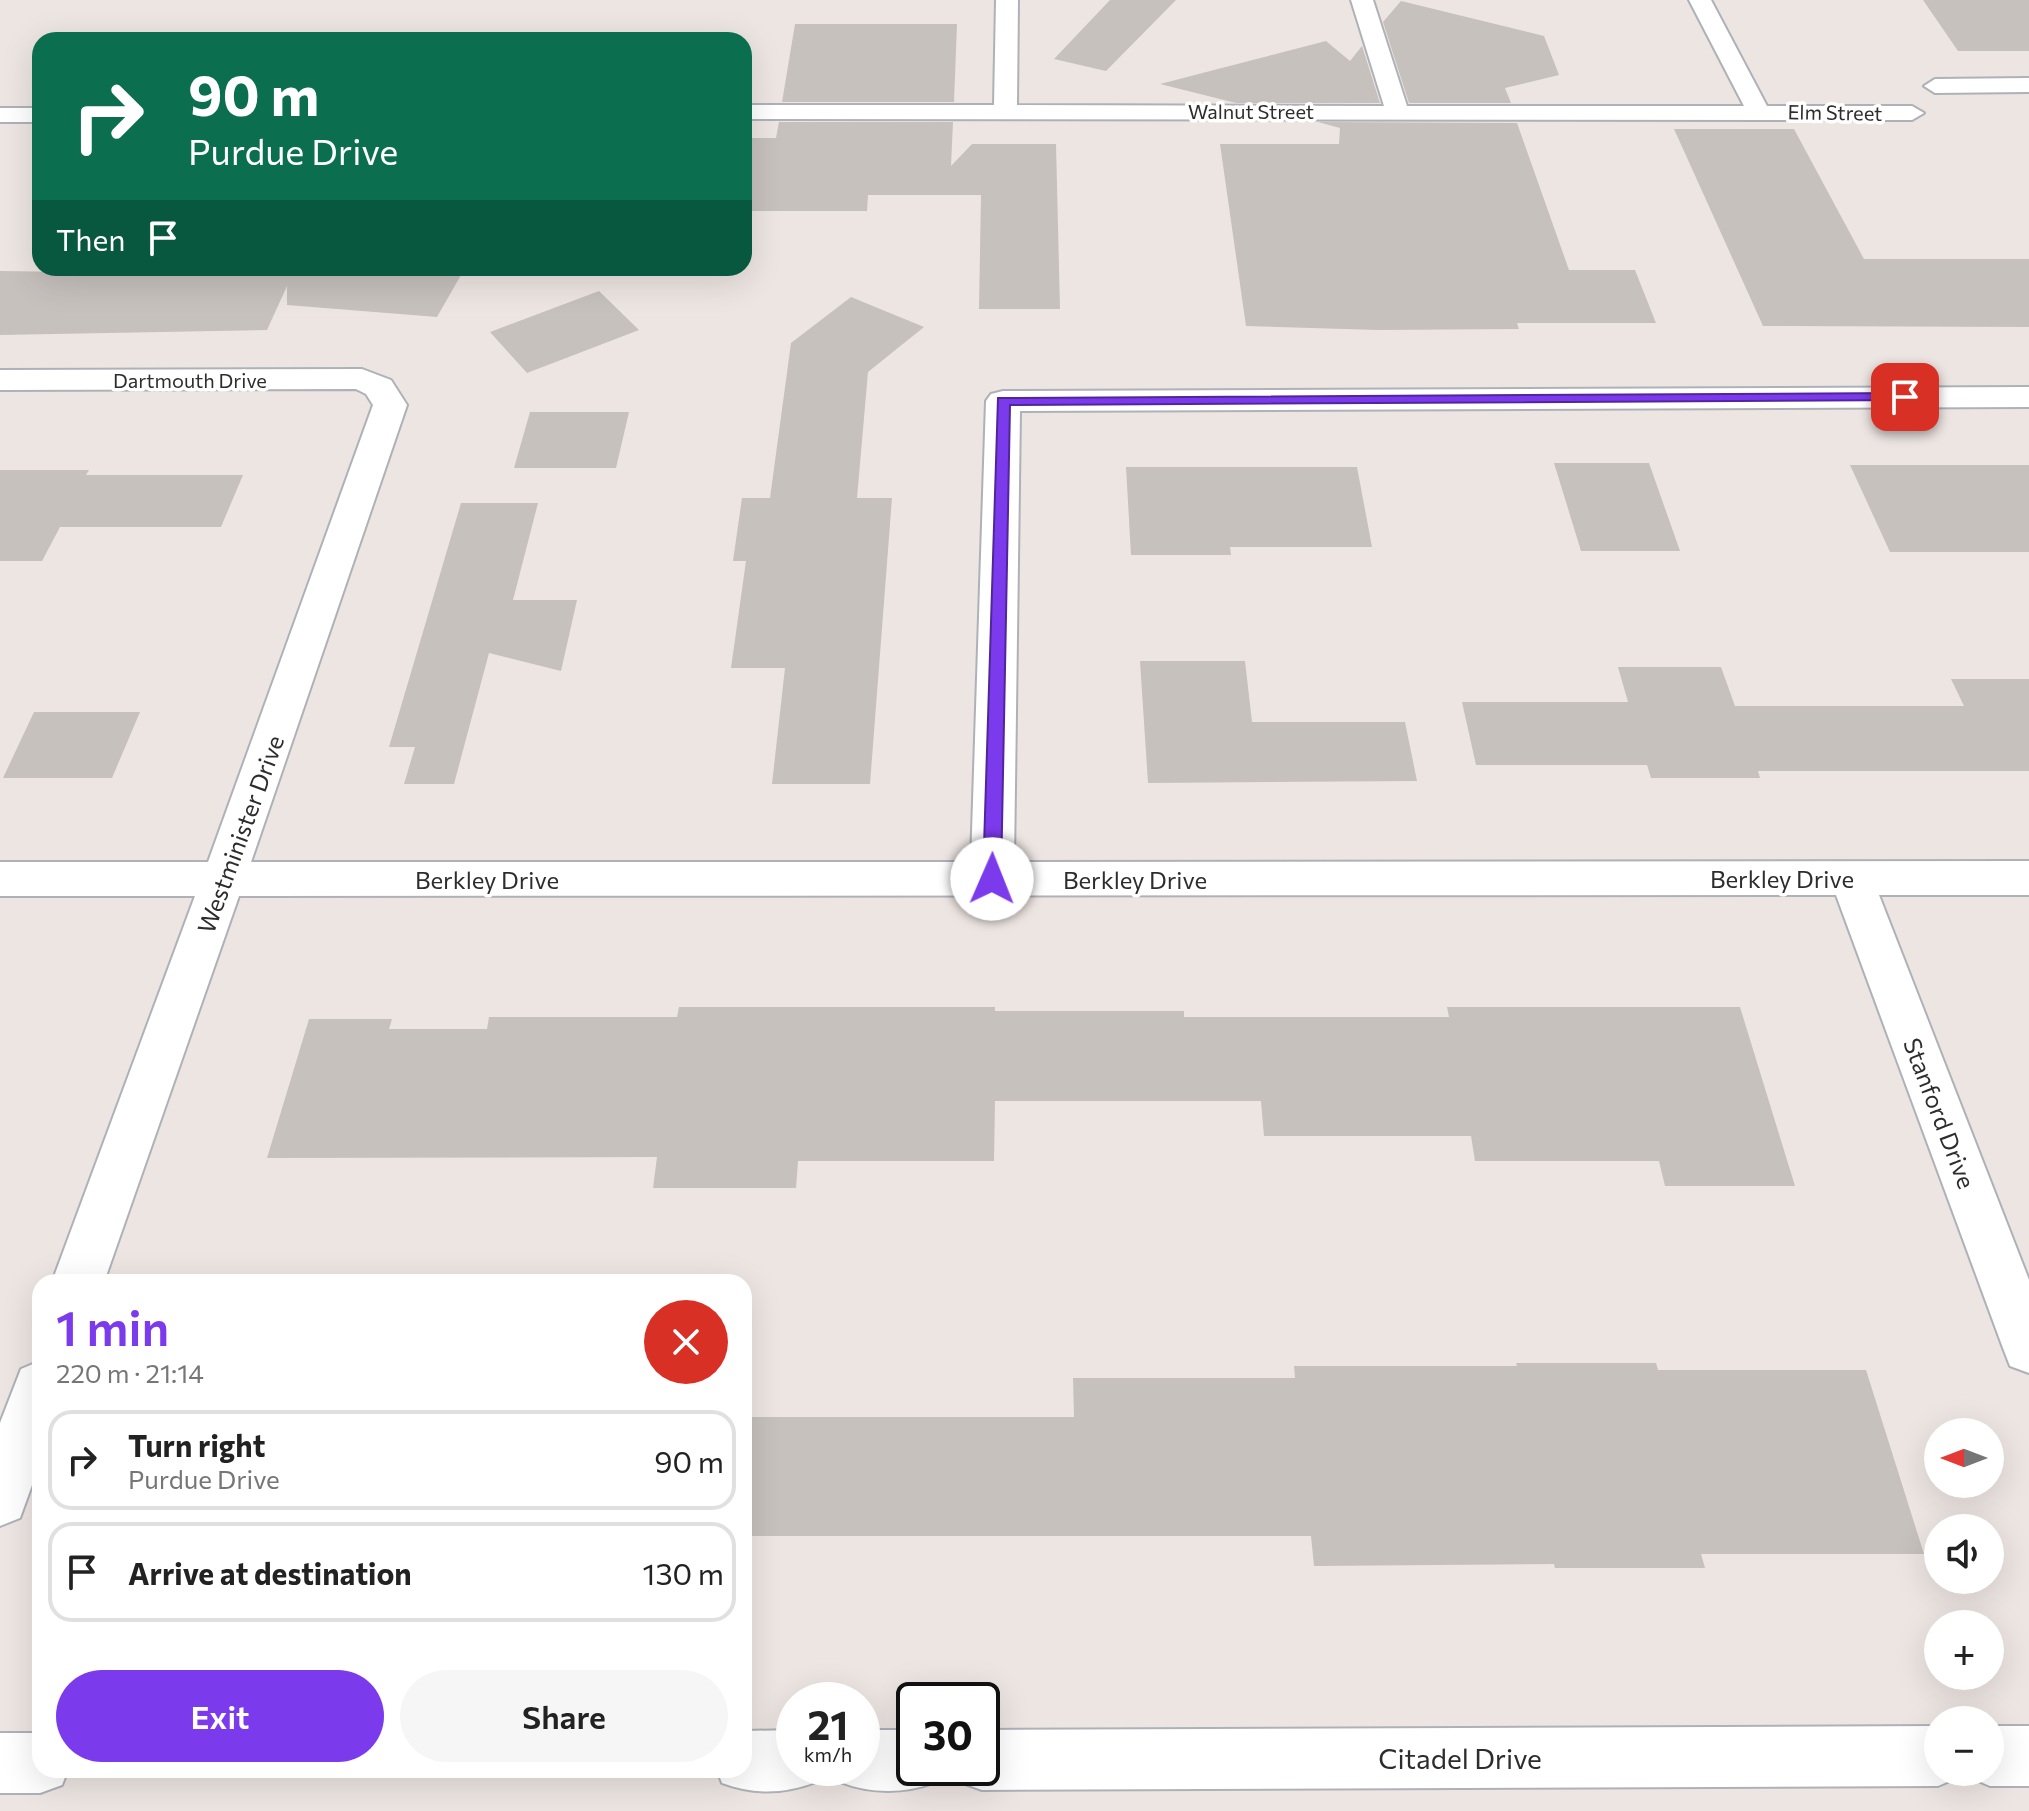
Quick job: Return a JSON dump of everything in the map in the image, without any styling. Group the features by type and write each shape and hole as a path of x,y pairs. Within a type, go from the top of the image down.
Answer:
{"street":[{"name":"Dartmouth Drive","path":"0,380 362,379 379,387"},
{"name":"Westminister Drive","path":"81,1274 224,879 390,405 379,387"},
{"path":"992,879 1003,401 2029,397"},
{"name":"Stanford Drive","path":"1851,878 2029,1348"},
{"name":"Berkley Drive","path":"0,879 2029,878"},
{"path":"0,1498 32,1409"},
{"name":"Citadel Drive","path":"1000,1760 1924,1756"},
{"path":"2004,1756 2029,1756"},
{"path":"752,1761 776,1760"},
{"path":"0,1763 32,1763"}],"lane":[{"path":"1005,112 1007,0"},
{"path":"1362,0 1397,111"},
{"path":"1700,0 1758,111"},
{"path":"1935,86 2029,85"},
{"name":"Walnut Street","path":"752,112 1758,111"},
{"name":"Elm Street","path":"1758,111 1912,113"},
{"path":"0,115 32,115"}],"building":[{"path":"1110,0 1176,0 1106,71 1054,59"},
{"path":"1923,0 2029,0 2029,51 1958,51"},
{"path":"1401,1 1544,36 1559,75 1505,88 1511,103 1409,103 1383,22"},
{"path":"795,24 957,24 954,102 782,102"},
{"path":"1326,41 1350,61 1362,46 1380,103 1236,103 1160,84"},
{"path":"779,122 953,122 951,166 972,144 1056,144 1060,309 979,309 981,195 868,195 867,211 752,211 752,138 776,138"},
{"path":"1318,122 1517,123 1569,270 1635,270 1656,323 1517,323 1519,329 1378,330 1246,326 1220,144 1339,144 1340,128"},
{"path":"1674,129 1794,129 1864,259 2029,259 2029,327 1763,326"},
{"path":"0,271 32,271 32,276 460,276 437,317 287,305 287,286 267,330 0,335"},
{"path":"599,291 639,330 527,373 490,332"},
{"path":"851,297 924,327 868,372 857,498 892,498 870,784 772,784 785,668 731,668 746,561 733,561 742,498 770,498 791,343"},
{"path":"530,412 629,412 616,468 514,468"},
{"path":"1554,463 1649,463 1680,551 1581,551"},
{"path":"1850,465 2029,465 2029,552 1890,552"},
{"path":"1126,467 1357,467 1372,547 1230,547 1231,555 1131,555"},
{"path":"0,470 89,470 86,475 243,475 221,527 60,527 42,561 0,561"},
{"path":"461,503 538,503 513,600 577,600 561,671 489,653 454,784 404,784 415,747 389,747"},
{"path":"1140,661 1245,661 1252,722 1405,722 1417,781 1148,783"},
{"path":"1618,667 1721,667 1735,706 1964,706 1951,679 2029,679 2029,771 1758,771 1760,778 1651,778 1647,765 1476,765 1462,702 1628,702"},
{"path":"34,712 140,712 112,778 3,778"},
{"path":"679,1007 995,1007 995,1011 1184,1011 1184,1017 1449,1017 1447,1007 1740,1007 1795,1186 1665,1186 1659,1161 1475,1161 1471,1136 1264,1136 1261,1101 995,1101 994,1161 798,1161 796,1188 653,1188 657,1157 267,1158 309,1019 392,1019 389,1029 487,1029 489,1017 677,1017"},
{"path":"1656,1363 1658,1370 1866,1370 1924,1554 1701,1554 1705,1568 1555,1568 1554,1564 1314,1566 1311,1536 752,1536 752,1417 1074,1417 1073,1378 1295,1378 1294,1366"}],"route":[{"path":"992,879 1003,401 1905,397"}]}
